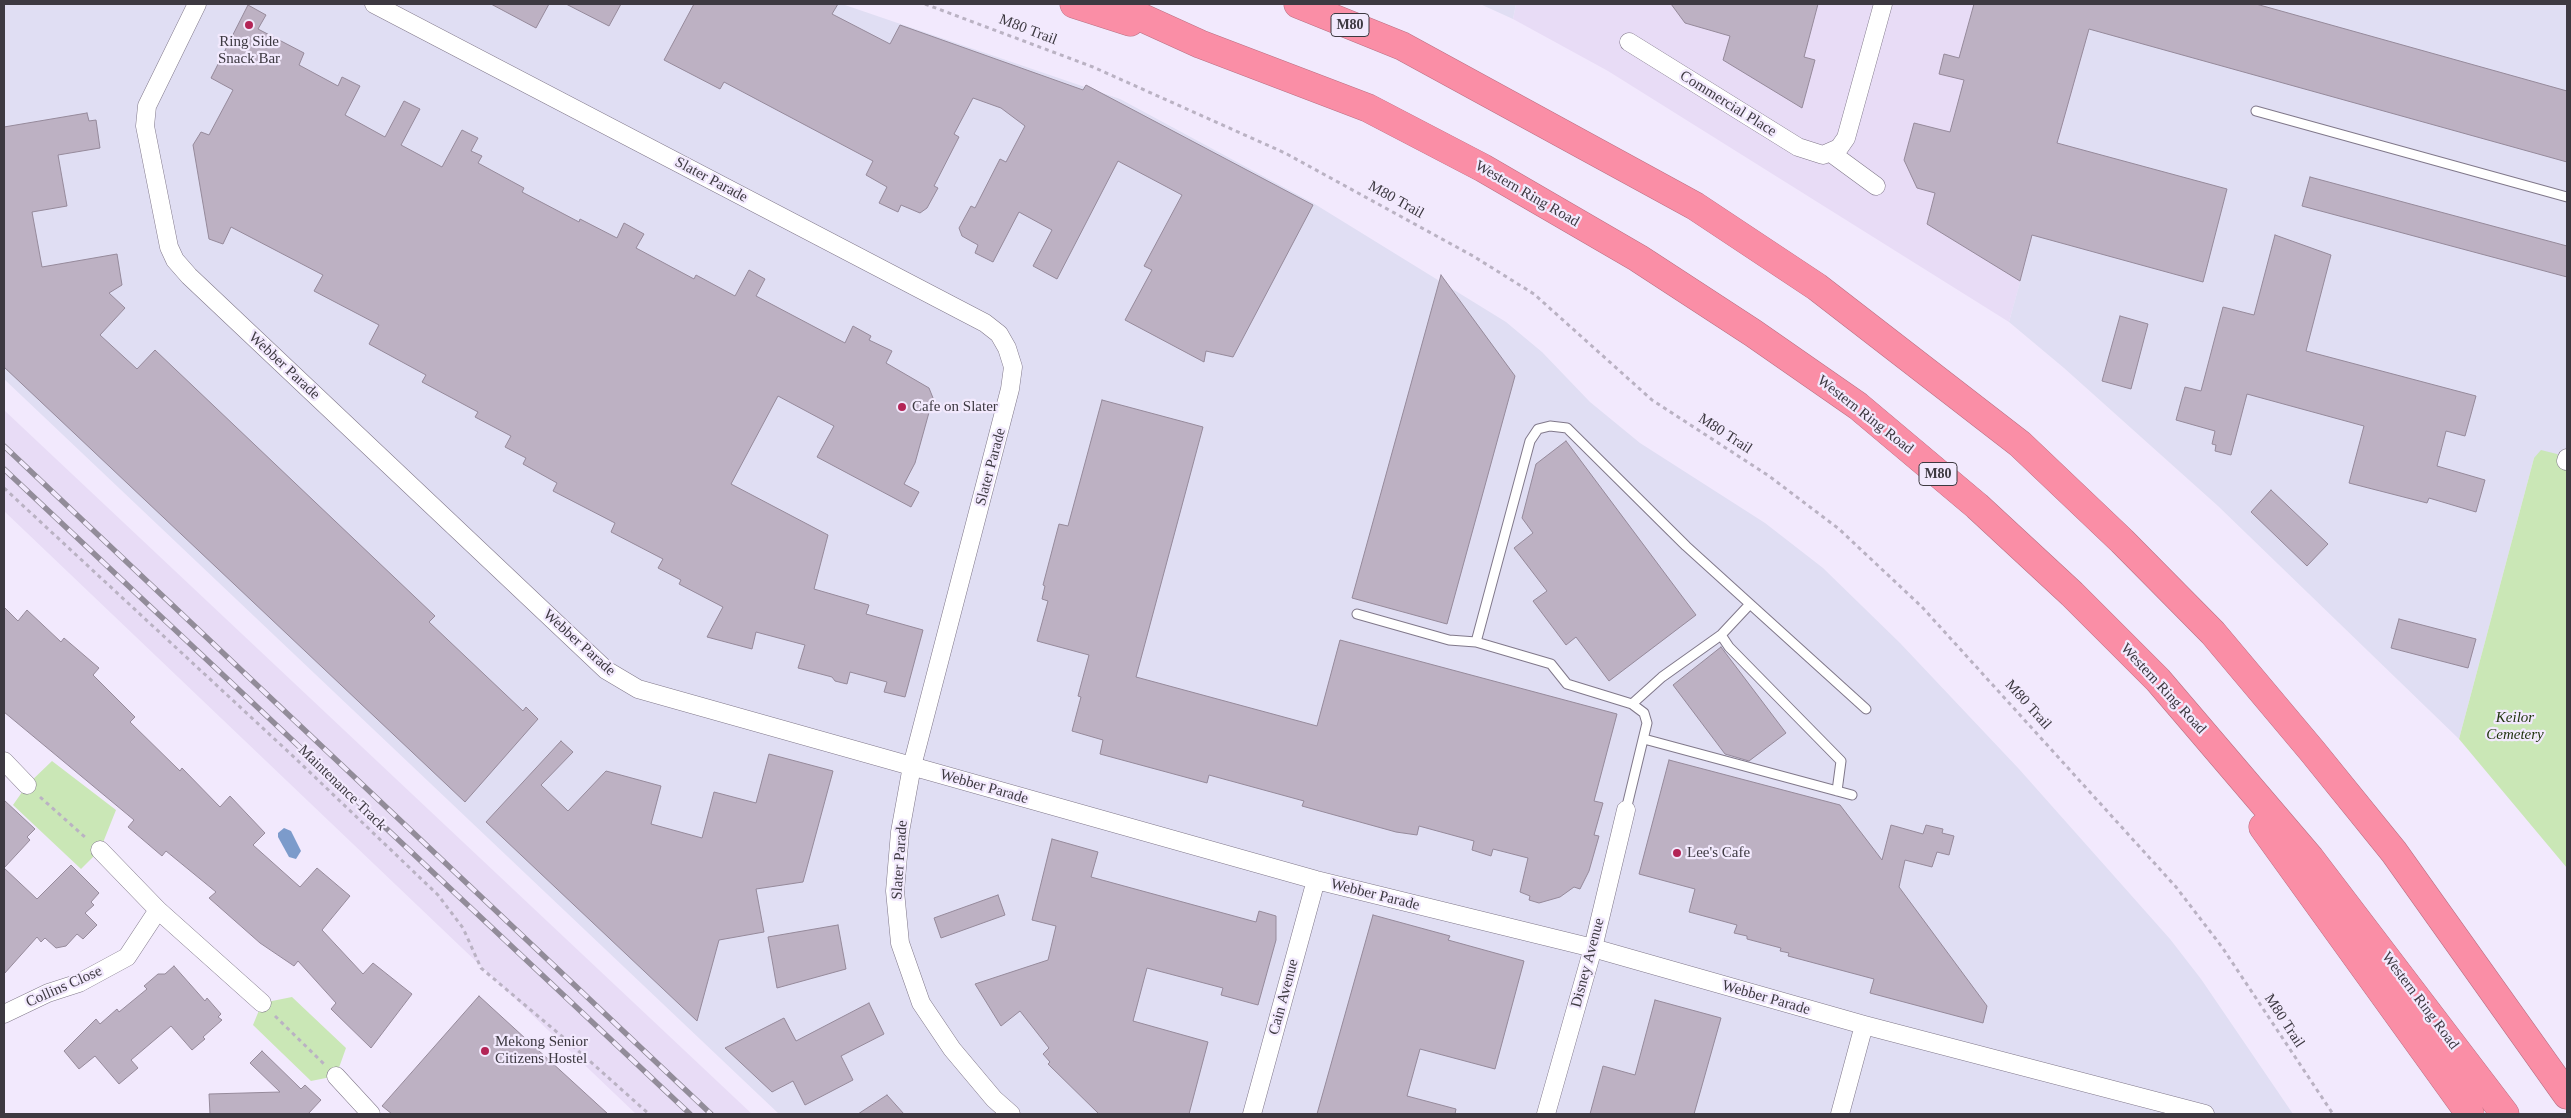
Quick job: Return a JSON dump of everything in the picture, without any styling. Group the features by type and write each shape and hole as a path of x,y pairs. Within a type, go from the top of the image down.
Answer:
{"highway":[{"path":"1074,4 1200,44"},
{"name":"Western Ring Road","path":"1112,4 1200,44 1368,108 1483,168 1638,258 1753,333 1858,406 1977,506 2072,594 2158,680 2310,858 2506,1114"},
{"name":"M80","path":"1298,4 1402,46 1695,206 1817,287 2020,444 2122,541 2213,633 2394,852 2567,1095"},
{"path":"1334,4 1402,46"},
{"path":"2158,680 2470,1114"},
{"path":"2394,852 2567,1067"}],"street":[{"name":"Webber Parade","path":"197,4 148,106 145,126 169,246 175,260 189,276 606,670 638,689 1316,880 1592,948 1864,1026 2205,1114"},
{"name":"Slater Parade","path":"374,4 985,323 999,334 1007,348 1013,367 1010,389 912,766 900,832 895,891 900,943 921,1003 952,1049 994,1099 1011,1114"},
{"path":"1830,153 1839,148 1846,138 1852,122 1883,4"},
{"name":"Commercial Place","path":"1629,42 1798,147 1817,155 1830,153 1876,186"},
{"path":"4,761 27,785"},
{"name":"Disney Avenue","path":"1546,1114 1592,948 1626,810"},
{"path":"100,850 158,910 262,1003"},
{"name":"Cain Avenue","path":"1252,1114 1316,880"},
{"name":"Collins Close","path":"4,1014 48,993 79,984 127,956 158,910"},
{"path":"1840,1114 1864,1026"},
{"path":"336,1076 361,1111"}],"lane":[{"path":"2256,111 2567,197"},
{"path":"1476,642 1530,441 1538,430 1550,426 1566,428 1686,546 1866,709"},
{"path":"1632,704 1662,677 1722,635 1750,604"},
{"path":"1357,614 1448,640 1476,642 1551,664 1567,684 1632,704 1644,713 1647,723 1626,810"},
{"path":"1722,635 1729,647 1841,760 1837,791"},
{"path":"1644,739 1852,795"}],"path":[{"name":"M80 Trail","path":"925,4 1093,67 1285,153 1473,256 1534,294 1652,400 1769,476 1839,529 1922,607 2176,887 2222,947 2333,1114"},
{"name":"Maintenance Track","path":"4,488 295,758 438,895 463,928 481,968 564,1038 649,1114"},
{"path":"27,785 100,850"},
{"path":"262,1003 336,1076"}],"shaded area":[{"path":"4,4 842,4 1120,99 1313,203 1506,322 1542,352 1590,402 1640,443 1765,523 1823,568 1900,643 2019,769 2170,939 2201,979 2293,1114 779,1114 4,379"},
{"path":"1480,4 1516,4 1513,19"},
{"path":"1516,4 2097,4 2009,322 1608,71 1513,19"},
{"path":"2096,4 2567,4 2567,462 2534,458 2459,739 2218,506 2064,368 2009,322"},
{"path":"4,410 752,1114 636,1114 4,511"}],"green space":[{"name":"Keilor Cemetery","path":"2541,450 2557,454 2567,462 2567,868 2459,739 2534,458"},
{"path":"52,761 116,810 100,850 81,869 13,805 27,785"},
{"path":"292,997 346,1048 336,1076 311,1081 253,1025 262,1003"}],"water":[{"path":"284,828 291,831 301,851 296,859 289,857 278,837 278,833"}],"building":[{"path":"491,4 549,4 536,28"},
{"path":"566,4 621,4 609,26"},
{"path":"694,4 838,4 832,14 890,44 900,25 1083,90 1086,85 1313,205 1233,357 1206,351 1204,362 1125,320 1152,270 1144,266 1182,195 1118,161 1057,279 1033,266 1052,230 1019,212 993,262 975,253 978,245 962,236 959,228 971,206 975,208 1000,159 1006,162 1025,126 1001,108 973,98 954,134 959,137 934,186 938,188 927,208 920,213 901,205 898,212 879,203 887,187 866,175 873,161 724,82 720,89 664,60"},
{"path":"1671,4 1818,4 1804,57 1815,60 1802,108 1723,60 1730,36 1685,23"},
{"path":"1974,4 2256,4 2567,91 2567,162 2089,29 2057,143 2227,189 2203,282 2032,235 2020,281 1927,224 1935,193 1917,188 1904,160 1914,123 1950,132 1964,80 1939,74 1944,54 1959,58"},
{"path":"248,5 266,15 258,29 304,53 299,65 338,86 342,77 360,86 345,115 385,137 404,101 420,109 401,145 442,167 462,130 478,138 471,151 482,156 478,163 524,188 522,192 579,222 580,219 617,238 624,223 644,234 636,248 694,279 696,275 735,296 749,270 765,279 756,296 845,343 853,326 871,336 869,340 892,351 886,363 929,388 933,398 915,463 904,484 919,492 911,507 817,457 834,426 778,396 731,484 828,535 814,589 869,605 866,614 923,630 905,697 884,692 887,682 850,672 847,684 835,681 832,677 798,668 805,645 756,632 752,649 707,637 723,607 679,584 681,580 658,568 663,559 611,532 615,523 553,491 557,483 523,464 526,458 505,447 511,436 475,417 478,412 422,382 426,375 369,344 379,325 314,291 323,275 231,227 223,244 209,239 193,145 201,132 209,135 233,90 211,78"},
{"path":"87,113 89,121 96,120 100,148 58,155 67,206 32,212 42,267 117,254 122,285 109,293 125,308 100,335 137,369 155,350 435,616 429,622 523,711 526,707 538,719 465,802 4,367 4,127"},
{"path":"2310,177 2567,246 2567,277 2302,206"},
{"path":"2275,235 2331,255 2306,351 2476,396 2465,436 2446,431 2437,466 2485,480 2476,512 2429,498 2427,503 2349,483 2364,426 2247,394 2231,455 2215,451 2216,445 2212,444 2215,431 2176,420 2185,387 2201,391 2223,307 2254,315"},
{"path":"1441,275 1515,376 1447,624 1352,598"},
{"path":"2120,316 2148,324 2131,389 2102,381"},
{"path":"1102,400 1203,427 1136,677 1317,726 1340,640 1617,714 1594,801 1603,803 1594,835 1599,836 1589,871 1580,889 1574,887 1560,897 1539,903 1529,900 1530,896 1520,892 1528,858 1493,849 1491,856 1472,850 1474,841 1419,826 1417,835 1396,832 1302,806 1304,801 1209,775 1207,783 1100,754 1103,740 1072,731 1081,697 1078,696 1089,655 1037,641 1048,601 1042,599 1045,586 1043,585 1059,524 1068,526"},
{"path":"1566,441 1696,615 1609,681 1576,637 1566,645 1533,601 1547,591 1514,548 1533,533 1522,518 1536,464"},
{"path":"2271,490 2328,544 2307,566 2251,512"},
{"path":"4,607 18,621 27,610 61,642 64,638 99,668 93,675 135,717 130,722 180,771 182,768 220,807 230,796 265,833 253,845 300,887 317,868 350,896 322,930 363,974 373,963 412,994 371,1048 331,1009 336,1003 298,961 294,966 260,943 209,898 216,892 166,851 162,856 128,827 134,820 4,712"},
{"path":"2399,619 2476,639 2468,668 2391,648"},
{"path":"1721,647 1786,733 1749,761 1725,754 1673,685"},
{"path":"561,741 573,752 541,785 568,811 606,771 661,786 651,824 702,838 714,792 756,803 769,754 833,771 803,882 756,889 764,932 719,940 697,1021 486,822"},
{"path":"1669,760 1840,805 1882,860 1891,825 1923,834 1926,825 1943,829 1942,833 1954,836 1949,855 1937,852 1932,867 1905,860 1899,887 1987,1006 1983,1023 1870,993 1874,979 1788,956 1789,953 1780,951 1781,948 1747,939 1747,936 1734,933 1737,925 1689,912 1695,889 1639,874"},
{"path":"4,800 35,829 27,837 30,840 4,868"},
{"path":"1052,839 1098,852 1091,877 1256,922 1259,911 1276,916 1276,940 1258,1005 1221,995 1223,988 1147,968 1133,1021 1208,1042 1189,1114 1099,1114 1048,1064 1050,1062 1043,1054 1049,1048 1020,1011 1001,1026 975,984 1048,960 1056,926 1032,920"},
{"path":"71,865 99,893 91,902 94,905 85,913 97,925 83,939 77,934 66,946 56,948 45,938 41,942 37,937 4,974 4,868 37,899"},
{"path":"998,895 1005,915 941,938 934,918"},
{"path":"1373,915 1450,936 1448,940 1524,961 1495,1069 1420,1049 1407,1096 1456,1109 1455,1114 1317,1114"},
{"path":"838,925 846,969 777,988 768,937"},
{"path":"174,966 205,1001 207,998 221,1014 218,1017 222,1020 203,1037 205,1039 192,1050 171,1026 131,1060 138,1068 119,1084 95,1056 79,1069 64,1051 96,1019 100,1024 117,1009 119,1012 147,989 144,986 158,974 165,974"},
{"name":"Mekong Senior Citizens Hostel","path":"479,996 608,1114 392,1114 382,1106"},
{"path":"1655,1000 1721,1018 1694,1114 1590,1114 1603,1066 1635,1075"},
{"path":"869,1003 884,1034 841,1056 853,1080 805,1105 793,1081 772,1092 725,1048 784,1018 796,1041"},
{"path":"262,1051 301,1089 305,1085 321,1100 308,1114 210,1114 209,1094 280,1092 250,1063"},
{"path":"887,1095 904,1114 858,1114"}],"railway":[{"path":"4,446 711,1114"},
{"path":"4,469 690,1114"}],"place":[{"name":"Ring Side Snack Bar","path":"249,25"},
{"name":"Cafe on Slater","path":"902,407"},
{"name":"Lee's Cafe","path":"1677,853"},
{"name":"Mekong Senior Citizens Hostel","path":"485,1051"}]}
